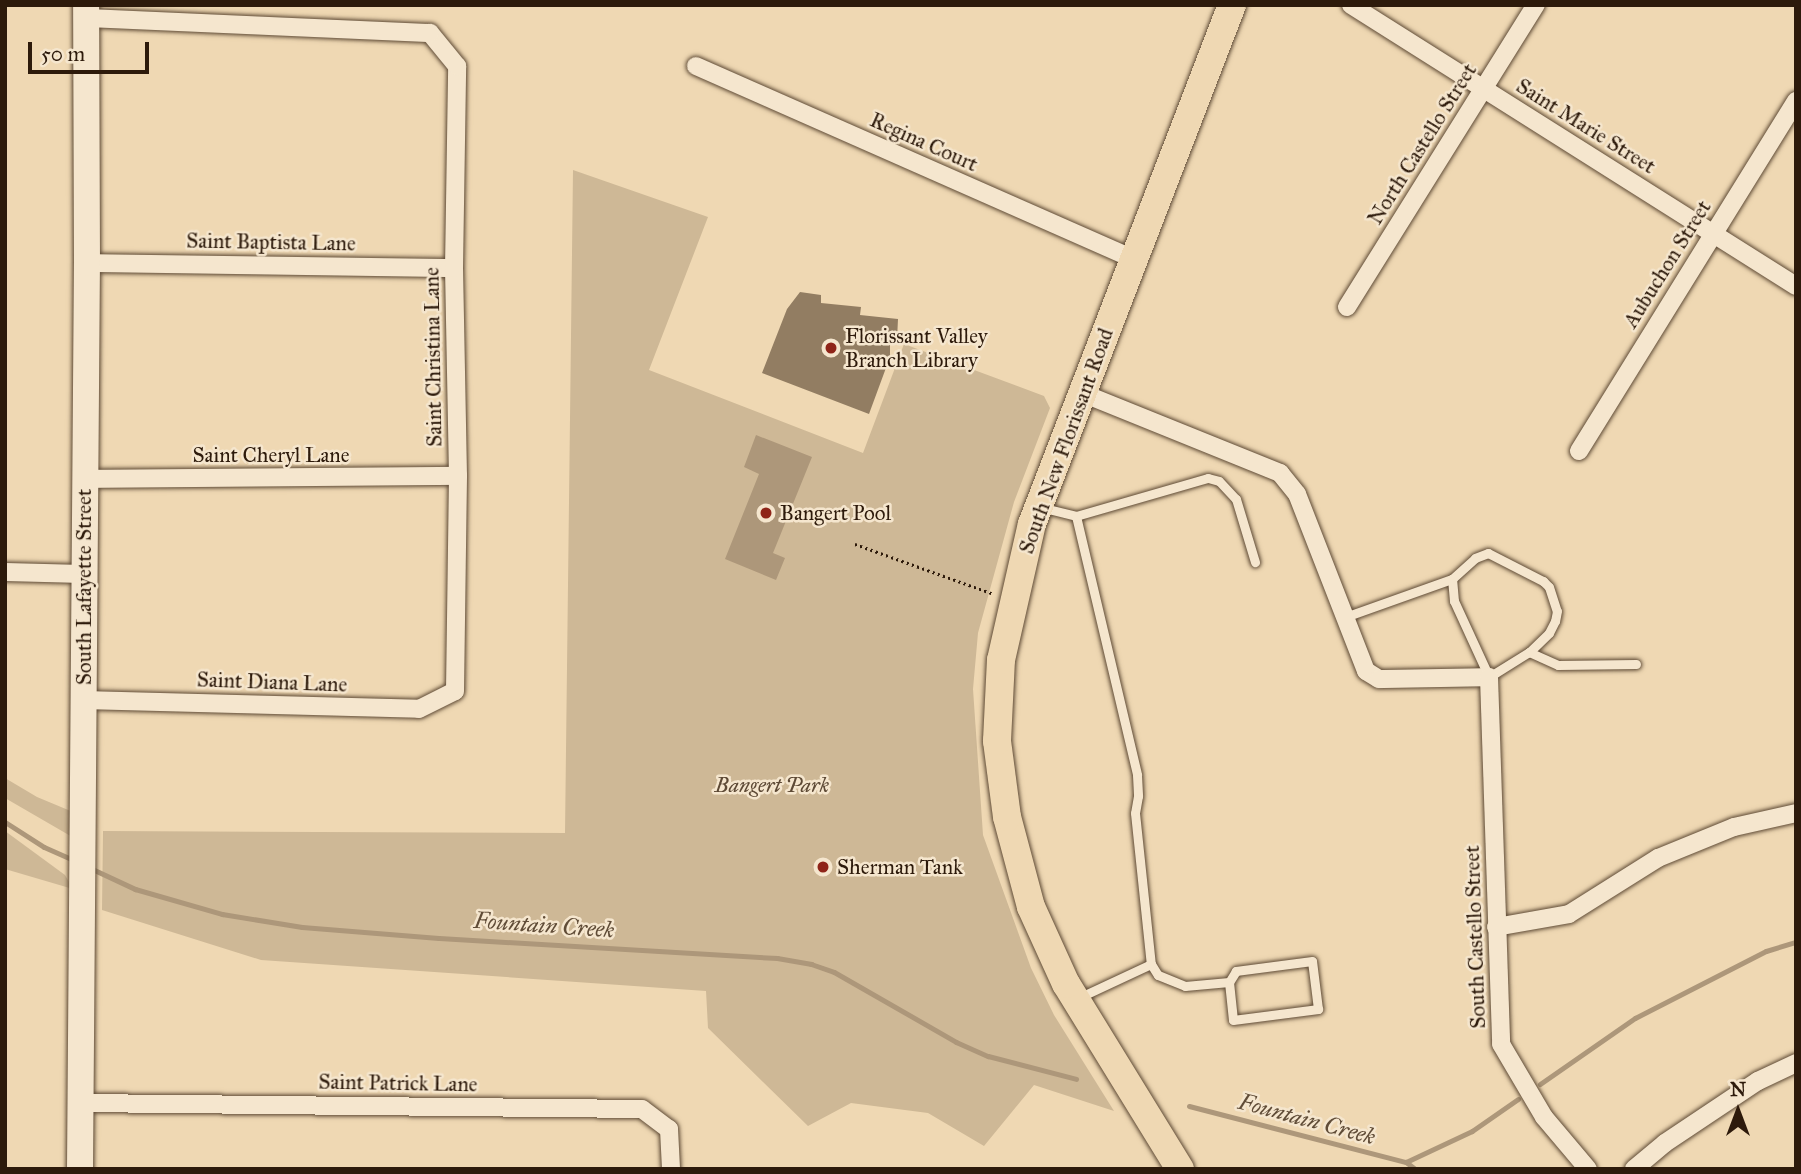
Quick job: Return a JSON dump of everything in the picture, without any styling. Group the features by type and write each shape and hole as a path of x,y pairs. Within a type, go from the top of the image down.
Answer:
{"main road":[{"name":"South New Florissant Road","path":"1180,1169 1075,999 1031,907 1007,817 997,741 1001,660 1012,599 1039,507 1232,5"}],"street":[{"name":"Saint Marie Street","path":"1351,5 1796,286"},
{"name":"North Castello Street","path":"1347,307 1536,5"},
{"name":"Saint Christina Lane","path":"85,12 430,33 457,66 454,268 458,476 455,691"},
{"name":"South Lafayette Street","path":"80,1169 80,894 87,263 85,12"},
{"name":"Regina Court","path":"696,66 1133,259"},
{"name":"Aubuchon Street","path":"1579,452 1796,101"},
{"name":"Saint Baptista Lane","path":"87,263 454,268"},
{"path":"1082,393 1280,473 1297,494 1343,618 1366,671 1379,679 1489,677"},
{"name":"Saint Cheryl Lane","path":"84,479 458,476"},
{"path":"5,572 84,574"},
{"name":"South Castello Street","path":"1489,677 1502,1045 1544,1117 1588,1169"},
{"name":"Saint Diana Lane","path":"83,700 419,709 455,691"},
{"path":"1496,927 1569,914 1658,858 1734,827 1796,813"},
{"path":"1634,1169 1665,1143 1758,1081 1796,1063"},
{"name":"Saint Patrick Lane","path":"80,1102 642,1109 669,1129 671,1169"}],"lane":[{"path":"1039,507 1076,516 1208,478 1219,481 1237,499 1255,562"},
{"path":"1076,516 1137,775 1135,813 1151,964 1158,975 1185,986 1229,982"},
{"path":"1343,618 1452,579 1475,558 1488,554 1543,581 1555,599 1555,621 1549,633 1529,653 1489,677 1454,601 1452,579"},
{"path":"1529,653 1558,665 1636,664"},
{"path":"1312,961 1318,1009 1233,1020 1229,982 1236,971 1312,961"},
{"path":"1075,999 1151,964"}],"path":[{"path":"855,544 1012,599"}],"green space":[{"name":"Bangert Park","path":"573,170 708,217 649,370 863,453 904,344 1044,396 1050,408 1014,502 978,633 973,689 983,835 1031,968 1054,1015 1114,1111 1034,1085 984,1146 928,1113 851,1103 808,1126 708,1028 706,991 261,960 102,910 103,831 565,833"},
{"path":"5,778 37,797 73,812 74,838 5,798"},
{"path":"5,831 65,875 73,889 5,869"}],"shaded area":[{"name":"Bangert Pool","path":"756,435 812,457 773,553 785,558 776,580 725,559 759,474 744,467"}],"building":[{"name":"Florissant Valley Branch Library","path":"800,292 821,295 821,303 861,307 860,315 898,319 897,340 890,340 890,357 869,414 762,373 787,309"}],"waterway":[{"name":"Fountain Creek","path":"5,822 44,847 75,861"},
{"name":"Fountain Creek","path":"90,868 135,889 222,914 302,927 777,958 811,964 834,972 956,1042 988,1056 1076,1079"},
{"path":"1540,1084 1635,1018 1766,951 1796,942"},
{"path":"1406,1162 1472,1131 1518,1099"},
{"name":"Fountain Creek","path":"1189,1106 1406,1162 1415,1169"}],"place":[{"name":"Florissant Valley Branch Library","path":"831,348"},
{"name":"Bangert Pool","path":"766,513"},
{"name":"Sherman Tank","path":"823,867"}]}
